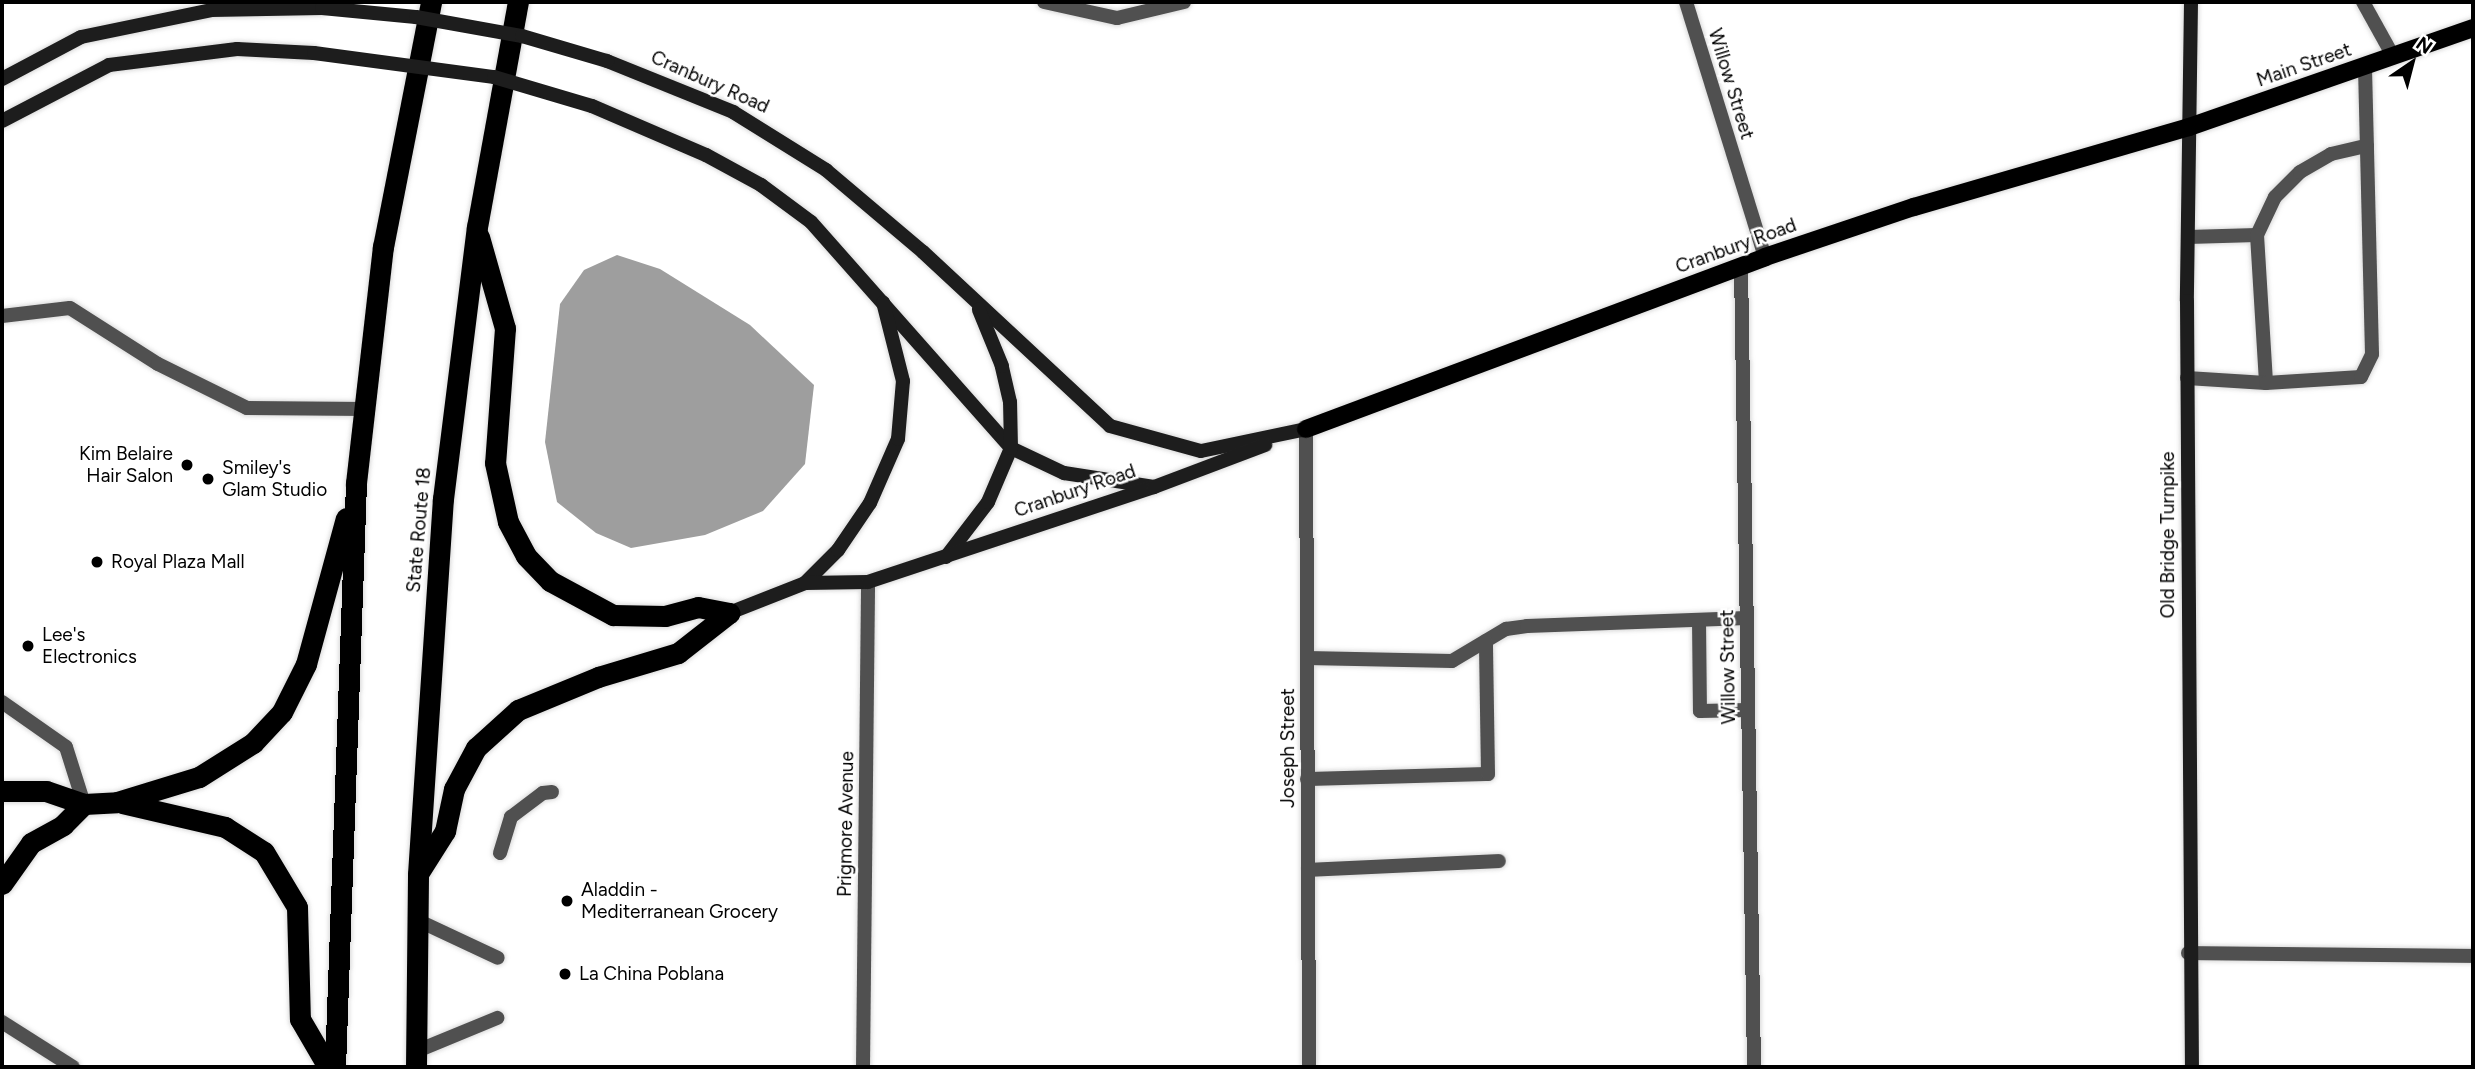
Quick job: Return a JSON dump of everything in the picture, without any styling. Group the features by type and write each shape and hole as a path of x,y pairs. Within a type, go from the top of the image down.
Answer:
{"highway":[{"path":"2,791 46,792 84,804 117,802 200,777 253,743 282,712 306,664 355,483 367,409 383,247 430,2"},
{"name":"State Route 18","path":"416,1059 418,874 443,499 477,227 518,2"},
{"path":"477,227 505,328 495,464 508,522 526,556 550,581 613,615 665,616 698,607 729,613"},
{"path":"335,1067 355,483"},
{"path":"418,874 445,831 454,789 476,748 518,710 598,677 678,653 729,613"},
{"path":"117,802 225,827 264,852 297,907 300,1019 328,1067"},
{"path":"2,884 31,843 63,825 84,804"}],"main road":[{"name":"Old Bridge Turnpike","path":"2191,2 2187,378 2188,953 2192,1067"},
{"name":"Cranbury Road","path":"2,79 81,37 211,10 322,8 416,17 522,36 607,61 733,112 783,140 923,252 1110,426 1201,451 1306,429"},
{"name":"Main Street","path":"2189,127 2473,29"},
{"name":"Cranbury Road","path":"2,121 109,65 237,49 314,53 494,77 592,106 706,155 761,184 811,222 882,297 1011,448 1063,473 1154,487"},
{"name":"Cranbury Road","path":"729,613 805,583 868,582 946,557 1154,487 1765,257 1914,207 2189,127"},
{"path":"805,583 838,550 870,503 898,439 903,381 882,297"},
{"path":"946,557 988,502 1011,448 1010,402 1002,366 977,304"}],"street":[{"path":"1044,2 1117,18 1184,2"},
{"name":"Willow Street","path":"1686,2 1765,257"},
{"path":"2363,2 2393,56"},
{"path":"2187,378 2266,383 2347,381 2361,377 2372,354 2365,66"},
{"path":"2266,383 2257,235 2275,197 2300,172 2331,154 2367,146"},
{"path":"2188,237 2257,235"},
{"name":"Willow Street","path":"1741,266 1754,1067"},
{"path":"2,316 69,309 158,364 247,408 367,409"},
{"name":"Joseph Street","path":"1306,429 1308,1067"},
{"name":"Prigmore Avenue","path":"863,1067 868,582"},
{"path":"1307,658 1452,662 1506,629 1746,618"},
{"path":"1699,620 1700,711 1748,710"},
{"path":"1307,779 1489,774 1486,641"},
{"path":"2,702 66,747 84,804"},
{"path":"500,853 510,817 543,793 552,792"},
{"path":"1308,870 1499,861"},
{"path":"416,920 498,958"},
{"path":"2188,953 2473,956"},
{"path":"416,1059 497,1018"},
{"path":"2,1022 73,1067"}],"shaded area":[{"path":"617,255 660,269 750,325 814,385 805,464 763,511 705,535 631,548 596,533 557,502 545,442 560,304 584,270"}],"place":[{"name":"Kim Belaire Hair Salon","path":"187,465"},
{"name":"Smiley's Glam Studio","path":"208,479"},
{"name":"Royal Plaza Mall","path":"97,562"},
{"name":"Lee's Electronics","path":"28,646"},
{"name":"Aladdin - Mediterranean Grocery","path":"567,901"},
{"name":"La China Poblana","path":"565,974"}]}
